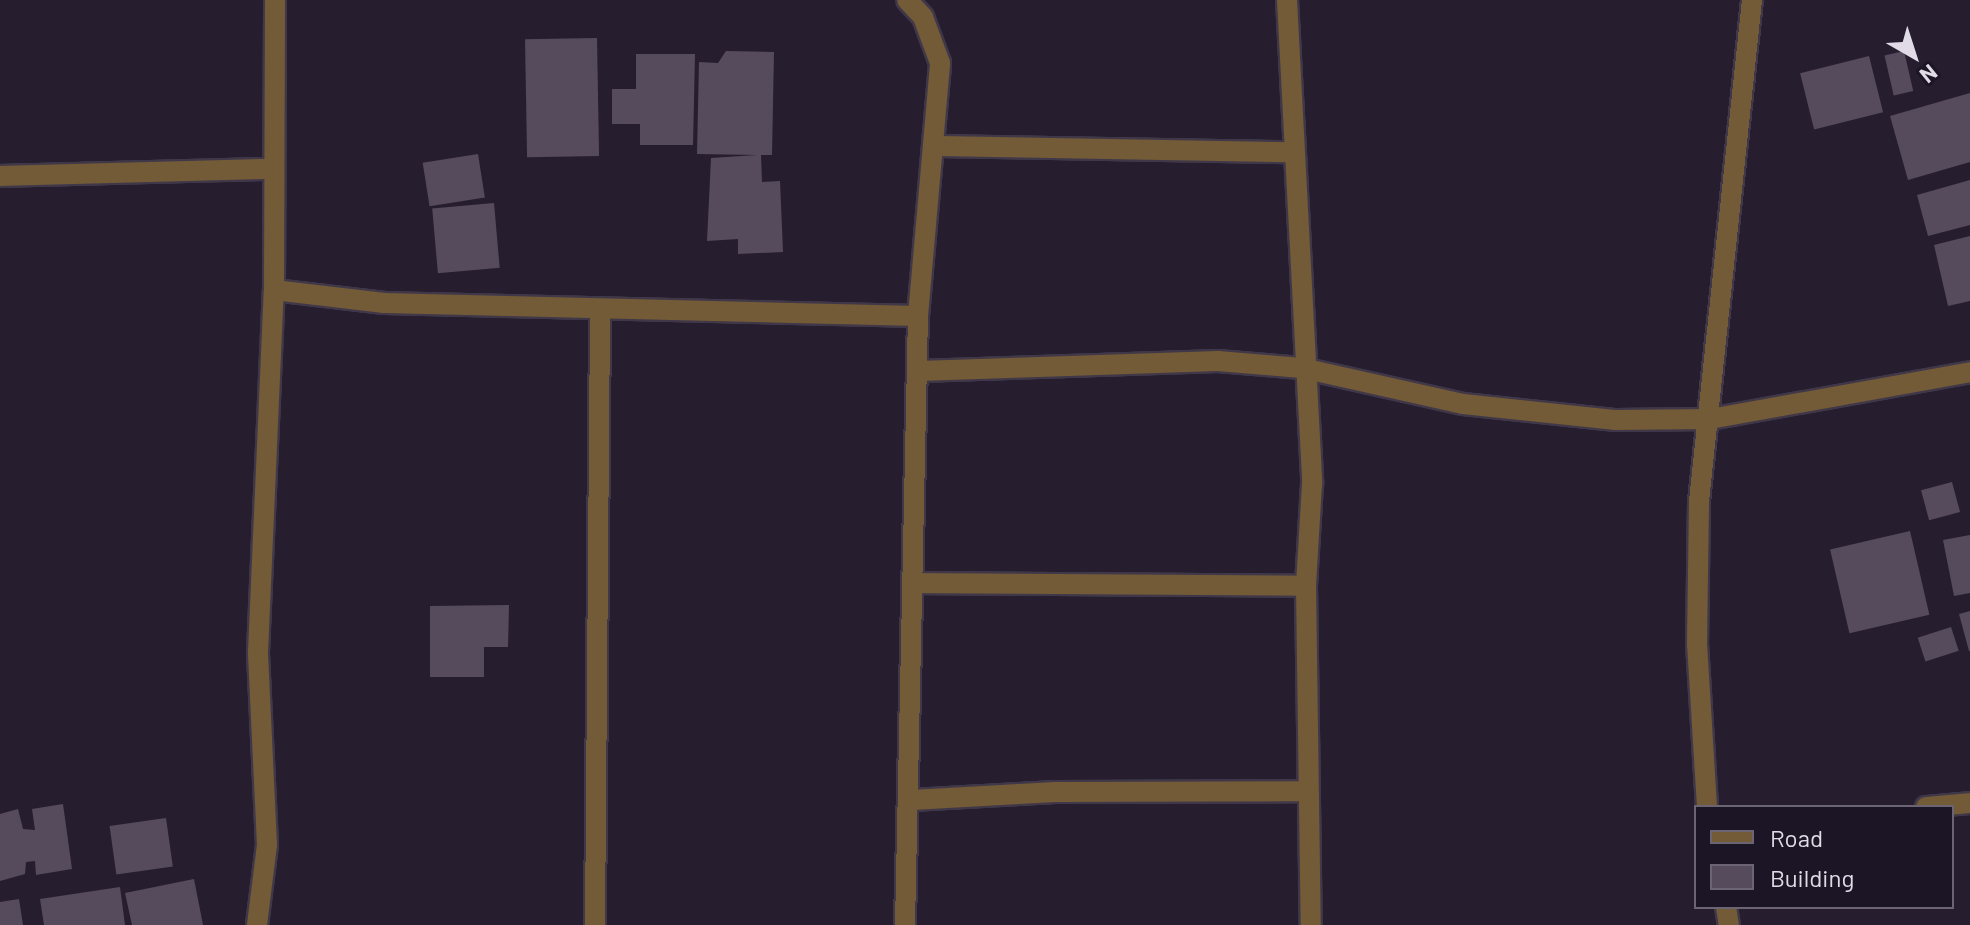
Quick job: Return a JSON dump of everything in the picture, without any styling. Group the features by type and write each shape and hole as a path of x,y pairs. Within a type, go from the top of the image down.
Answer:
{"street":[{"path":"257,925 267,845 258,652 274,290 272,169 275,0"},
{"path":"905,925 912,800 918,316 940,63 923,17 907,0"},
{"path":"1287,0 1302,368 1313,503 1306,586 1305,791 1311,925"},
{"path":"1707,805 1697,645 1699,501 1752,0"},
{"path":"935,146 1293,152"},
{"path":"0,176 272,169"},
{"path":"274,290 384,303 600,311 918,316"},
{"path":"595,925 600,311"},
{"path":"919,371 1218,361 1302,368 1390,392 1479,406 1616,420 1710,419 1970,372"},
{"path":"915,583 1306,586"},
{"path":"912,800 1055,792 1305,791"},
{"path":"1948,805 1970,803"}],"building":[{"path":"597,38 599,156 527,157 525,39"},
{"path":"726,51 774,52 772,155 761,155 762,182 780,181 783,252 738,254 738,239 707,241 711,158 757,155 697,154 699,62 718,63"},
{"path":"1904,51 1913,91 1894,95 1885,55"},
{"path":"636,54 695,54 693,145 640,145 640,124 612,124 612,89 636,89"},
{"path":"1869,56 1883,112 1814,129 1800,73"},
{"path":"1970,93 1970,162 1908,180 1890,116"},
{"path":"478,154 485,197 430,206 423,163"},
{"path":"1970,180 1970,225 1928,236 1917,195"},
{"path":"494,203 500,268 438,273 432,208"},
{"path":"1970,236 1970,301 1948,306 1934,245"},
{"path":"1952,482 1960,512 1929,520 1921,490"},
{"path":"1910,531 1929,615 1849,633 1830,549"},
{"path":"1970,535 1970,593 1954,596 1943,540"},
{"path":"509,605 508,647 484,647 484,677 430,677 430,606"},
{"path":"1970,611 1970,651 1969,651 1959,614"},
{"path":"1951,627 1959,651 1925,662 1918,638"},
{"path":"63,804 72,869 36,875 35,861 26,862 25,874 0,881 0,814 18,809 23,829 35,830 32,809"},
{"path":"166,818 173,867 116,874 110,826"},
{"path":"194,879 203,925 132,925 125,893"},
{"path":"120,887 125,925 44,925 40,899"},
{"path":"19,899 23,925 0,925 0,902"}]}
